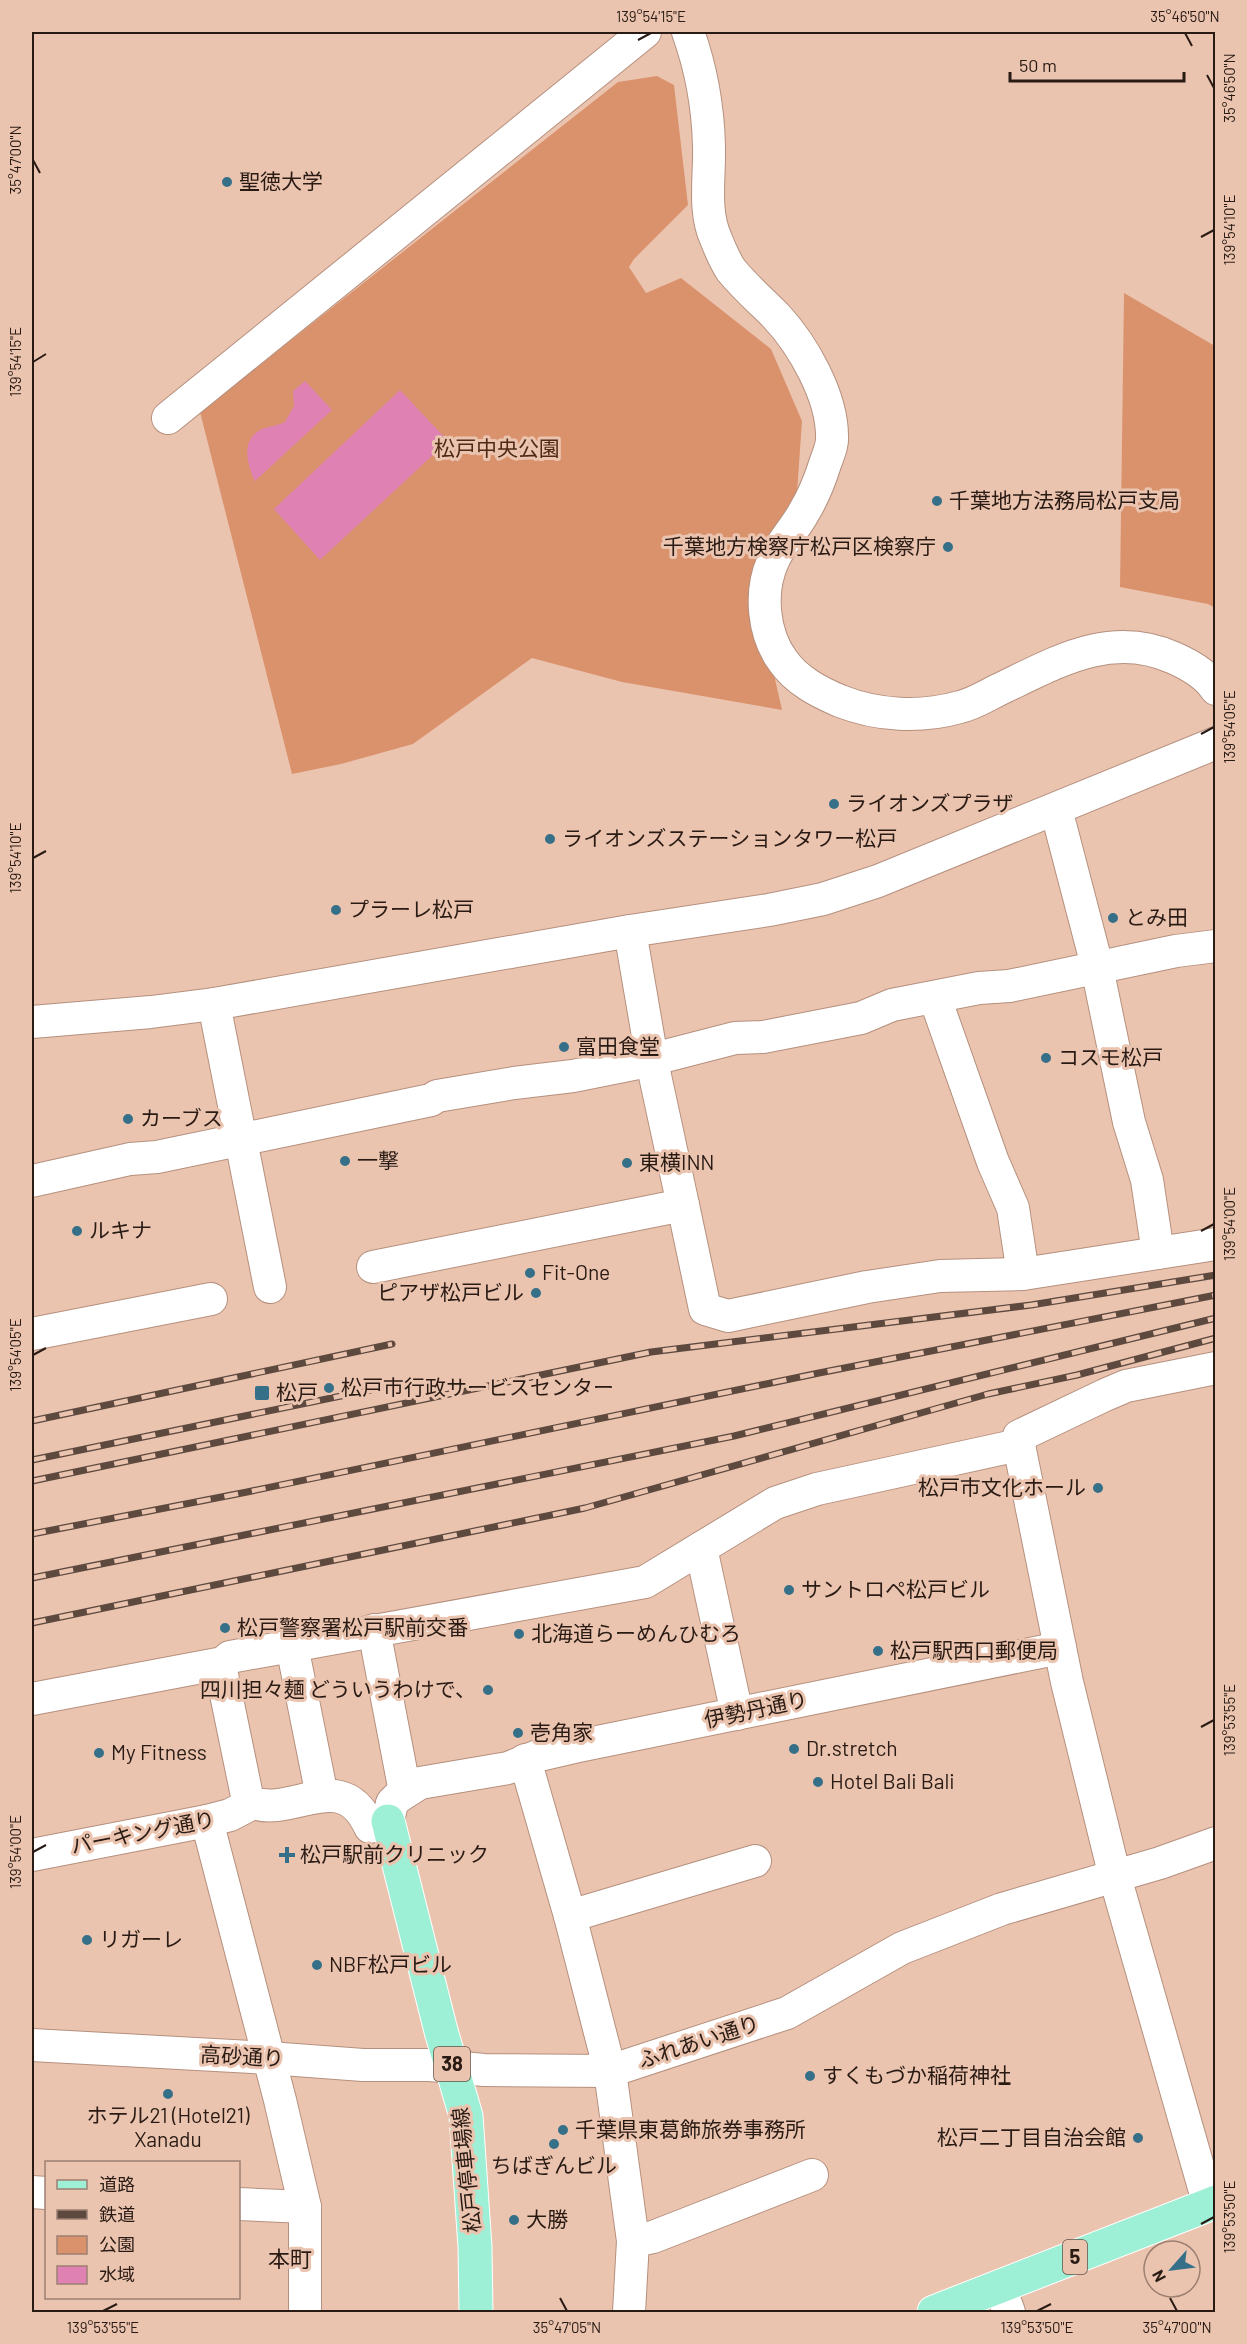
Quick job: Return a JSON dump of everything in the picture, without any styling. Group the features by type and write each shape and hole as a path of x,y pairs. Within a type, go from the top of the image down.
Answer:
{"main road":[{"name":"松戸停車場線","path":"379,1824 391,1837 441,2031 440,2100 452,2163 459,2246 459,2313"},
{"name":"松戸停車場線","path":"441,2066 466,2116 475,2247 476,2313"},
{"name":"5","path":"934,2313 1004,2300 1212,2204"}],"street":[{"path":"168,418 645,32"},
{"path":"688,32 703,91 710,144 709,220 729,267 791,335 822,389 830,412 833,439 822,474 804,513 785,536 771,563 764,610 770,633 782,661 801,680 824,694 862,709 887,714 914,714 961,707 1069,657 1087,651 1133,646 1155,650 1192,666 1212,683 1215,689"},
{"path":"32,1022 214,1004 823,899 878,881 1215,743"},
{"path":"1056,808 1096,968 1129,1122 1147,1180 1158,1252"},
{"path":"630,931 652,1058 705,1309 728,1316 867,1287 940,1276 1023,1274 1215,1244"},
{"path":"32,1181 130,1159 157,1157 240,1140 430,1100 437,1096 573,1076 735,1038 763,1036 861,1018 892,1005 979,988 1009,986 1176,951 1215,946"},
{"path":"935,998 993,1162 1013,1208 1023,1274"},
{"path":"214,1004 270,1287"},
{"path":"373,1267 683,1206"},
{"path":"32,1334 211,1299"},
{"path":"1212,2204 1115,1877 1060,1648 1019,1437 1126,1386 1215,1368"},
{"path":"32,1699 222,1663 230,1657 645,1582 775,1503 817,1489 1019,1445"},
{"path":"701,1548 737,1714"},
{"path":"222,1663 221,1670 247,1796 253,1803 268,1805 322,1796 341,1797 354,1802 364,1814 379,1824 392,1803 405,1792 383,1628"},
{"path":"292,1646 322,1796"},
{"name":"伊勢丹通り","path":"405,1792 420,1783 508,1768 525,1760 584,1745 1060,1648"},
{"path":"525,1760 570,1916 610,2071 633,2241 629,2313"},
{"name":"パーキング通り","path":"32,1855 207,1821 231,1815 253,1803"},
{"path":"207,1821 305,2207 305,2313"},
{"name":"ふれあい通り","path":"441,2066 484,2070 610,2071 787,2013 902,1948 1002,1910 1160,1863 1215,1843"},
{"path":"570,1916 755,1861"},
{"name":"高砂通り","path":"32,2045 363,2065 441,2066"},
{"path":"633,2241 653,2237 812,2175"},
{"path":"240,2204 305,2207"}],"green space":[{"name":"松戸中央公園","path":"657,76 674,85 688,205 634,259 629,267 646,293 681,278 771,349 802,421 796,507 757,600 782,710 622,682 532,658 413,744 341,764 292,774 200,412 618,82"},
{"path":"1124,293 1215,346 1215,608 1208,604 1120,587"}],"water":[{"path":"305,381 332,410 255,481 247,453 250,439 262,429 285,422 294,406 293,391"},
{"path":"400,390 448,441 320,560 274,509"}],"railway":[{"path":"32,1481 651,1352 1031,1305 1216,1275"},
{"path":"32,1534 247,1492 819,1373 1216,1295"},
{"path":"32,1578 734,1436 1216,1318"},
{"path":"32,1623 585,1508 988,1394 1077,1375 1216,1338"},
{"path":"32,1421 392,1344"},
{"path":"32,1460 399,1384"}],"place":[{"name":"聖徳大学","path":"227,182"},
{"name":"千葉地方法務局松戸支局","path":"937,501"},
{"name":"千葉地方検察庁松戸区検察庁","path":"948,547"},
{"name":"ライオンズプラザ","path":"834,804"},
{"name":"ライオンズステーションタワー松戸","path":"550,839"},
{"name":"プラーレ松戸","path":"336,910"},
{"name":"とみ田","path":"1113,918"},
{"name":"富田食堂","path":"564,1047"},
{"name":"コスモ松戸","path":"1046,1058"},
{"name":"カーブス","path":"128,1119"},
{"name":"一撃","path":"345,1161"},
{"name":"東横INN","path":"627,1163"},
{"name":"ルキナ","path":"77,1231"},
{"name":"Fit-One","path":"530,1273"},
{"name":"ピアザ松戸ビル","path":"536,1293"},
{"name":"松戸市行政サービスセンター","path":"329,1388"},
{"name":"松戸","path":"262,1393"},
{"name":"松戸市文化ホール","path":"1098,1488"},
{"name":"サントロペ松戸ビル","path":"789,1590"},
{"name":"松戸警察署松戸駅前交番","path":"225,1628"},
{"name":"北海道らーめんひむろ","path":"519,1634"},
{"name":"松戸駅西口郵便局","path":"878,1651"},
{"name":"四川担々麺 どういうわけで、","path":"488,1690"},
{"name":"壱角家","path":"518,1733"},
{"name":"Dr.stretch","path":"794,1749"},
{"name":"My Fitness","path":"99,1753"},
{"name":"Hotel Bali Bali","path":"818,1782"},
{"name":"松戸駅前クリニック","path":"287,1855"},
{"name":"リガーレ","path":"87,1940"},
{"name":"NBF松戸ビル","path":"317,1965"},
{"name":"すくもづか稲荷神社","path":"810,2076"},
{"name":"ホテル21 (Hotel21) Xanadu","path":"168,2094"},
{"name":"千葉県東葛飾旅券事務所","path":"563,2130"},
{"name":"松戸二丁目自治会館","path":"1138,2138"},
{"name":"ちばぎんビル","path":"554,2144"},
{"name":"大勝","path":"514,2220"}],"district":[{"name":"本町","path":"290,2259"}]}
